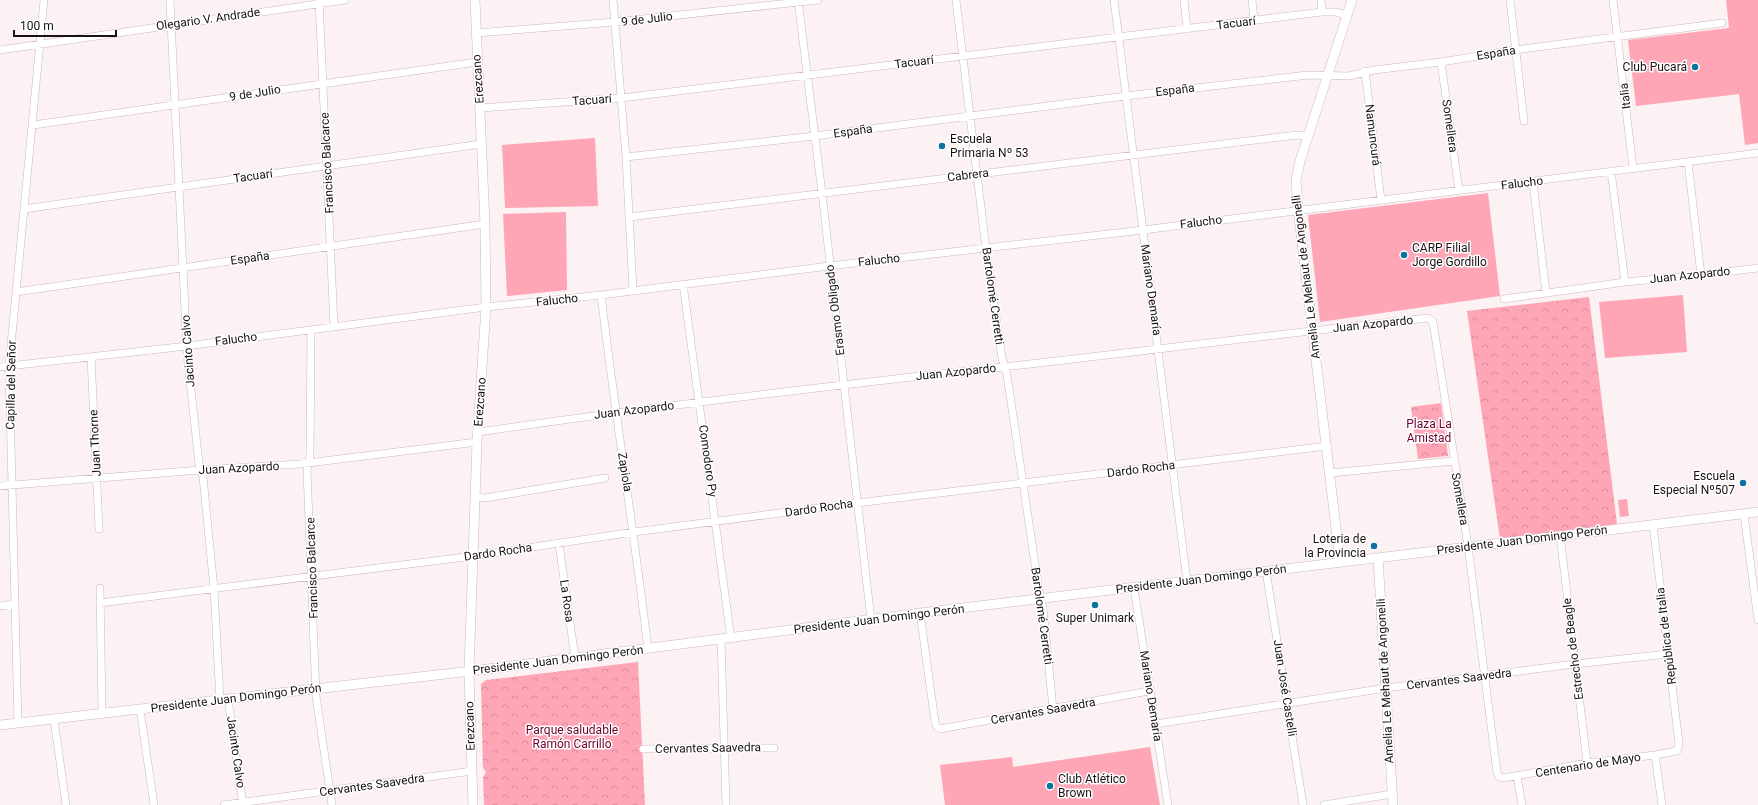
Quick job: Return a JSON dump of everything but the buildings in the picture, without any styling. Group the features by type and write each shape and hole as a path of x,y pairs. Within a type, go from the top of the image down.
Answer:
{"street":[{"name":"Capilla del Señor","path":"18,723 9,366 44,0"},
{"name":"Jacinto Calvo","path":"170,0 187,346 200,470 203,477 224,699 243,804"},
{"name":"Olegario V. Andrade","path":"0,50 319,2 344,0"},
{"name":"Erezcano","path":"473,805 469,671 477,437 486,308 485,224 475,0"},
{"path":"613,0 626,157 633,290"},
{"path":"729,0 730,8"},
{"name":"9 de Julio","path":"476,33 615,22 730,8 818,0"},
{"name":"Bartolomé Cerretti","path":"956,0 986,248 1043,608 1053,709"},
{"name":"Mariano Demaría","path":"1114,0 1159,348 1187,581"},
{"path":"1184,0 1187,29"},
{"path":"1252,0 1254,20"},
{"path":"1321,0 1322,12"},
{"name":"Amelia Le Mehaut de Angonelli","path":"1340,562 1298,209 1296,180 1307,136 1352,0"},
{"path":"1510,0 1524,121"},
{"name":"Italia","path":"1613,0 1634,168"},
{"name":"Erasmo Obligado","path":"798,1 822,193 871,620"},
{"name":"Francisco Balcarce","path":"319,2 332,246 334,326"},
{"name":"Tacuarí","path":"480,108 621,98 1322,12 1335,12 1347,15"},
{"name":"España","path":"626,157 815,136 970,115 1308,75 1349,76 1365,71 1441,62 1515,50 1722,23"},
{"name":"9 de Julio","path":"33,125 477,62"},
{"name":"Somellera","path":"1441,62 1459,190"},
{"name":"Namuncurá","path":"1365,71 1381,200"},
{"name":"Cabrera","path":"629,216 1133,154 1297,135 1307,136"},
{"name":"Tacuarí","path":"24,209 482,144"},
{"name":"Falucho","path":"0,367 187,346 334,326 601,295 830,266 1143,230 1298,209 1532,182 1758,153"},
{"path":"1688,162 1701,275"},
{"path":"1611,171 1625,282"},
{"path":"1532,182 1546,293"},
{"name":"España","path":"16,292 485,224"},
{"name":"Juan Azopardo","path":"1504,299 1625,282 1758,268"},
{"name":"Comodoro Py","path":"683,284 731,639"},
{"name":"Zapiola","path":"601,295 615,412 634,532 648,648"},
{"name":"Juan Azopardo","path":"0,486 309,462 477,437 615,412 700,403 843,384 1313,330 1428,318 1433,322"},
{"name":"Somellera","path":"1433,322 1468,546 1497,772"},
{"name":"Francisco Balcarce","path":"311,330 309,462 307,471 313,576 316,689 332,805"},
{"name":"Juan Thorne","path":"91,357 99,529"},
{"name":"Dardo Rocha","path":"100,603 473,556 634,532 858,503 1327,446"},
{"path":"1330,473 1454,461"},
{"path":"475,497 485,498 605,478"},
{"name":"Presidente Juan Domingo Perón","path":"0,725 54,720 469,671 731,639 920,613 1758,512"},
{"path":"1744,514 1758,620"},
{"name":"República de Italia","path":"1653,524 1679,747"},
{"name":"Estrecho de Beagle","path":"1560,535 1587,763"},
{"name":"La Rosa","path":"559,544 575,658"},
{"name":"Amelia Le Mehaut de Angonelli","path":"1378,558 1393,805"},
{"name":"Juan José Castelli","path":"1266,571 1303,805"},
{"path":"100,588 102,714"},
{"name":"Mariano Demaría","path":"1134,588 1168,805"},
{"path":"0,606 15,604"},
{"name":"Cervantes Saavedra","path":"920,613 935,722 937,727 940,729 1149,691"},
{"path":"721,640 726,805"},
{"name":"Cervantes Saavedra","path":"1156,724 1386,688 1575,664 1668,654"},
{"path":"140,709 154,805"},
{"path":"54,720 66,805"},
{"name":"Centenario de Mayo","path":"1497,772 1499,777 1517,776 1587,763 1655,756 1674,752 1679,747"},
{"name":"Cervantes Saavedra","path":"643,749 774,748"},
{"path":"1655,756 1662,805"},
{"name":"Cervantes Saavedra","path":"224,805 243,804 472,771"},
{"path":"1517,776 1522,805"},
{"path":"1324,805 1392,794"}],"green space":[{"name":"Club Pucará","path":"1726,0 1758,0 1758,143 1745,145 1739,94 1636,106 1628,40 1729,28"},
{"path":"595,138 598,206 505,208 502,145"},
{"name":"CARP Filial Jorge Gordillo","path":"1488,193 1500,296 1320,322 1308,215"},
{"path":"566,212 567,290 507,296 503,214"},
{"path":"1683,295 1687,352 1605,358 1599,302"},
{"path":"1589,297 1617,524 1500,539 1467,311"},
{"name":"Plaza La Amistad","path":"1441,403 1448,456 1418,459 1411,407"},
{"path":"1627,499 1629,516 1620,517 1618,500"},
{"name":"Parque saludable Ramón Carrillo","path":"638,662 645,805 484,805 483,777 486,772 483,768 481,684 486,680"},
{"name":"Club Atlético Brown","path":"1150,747 1160,805 945,805 940,765 1012,757 1013,767"}],"place":[{"name":"Club Pucará","path":"1695,67"},
{"name":"Escuela Primaria Nº 53","path":"942,146"},
{"name":"CARP Filial Jorge Gordillo","path":"1404,255"},
{"name":"Escuela Especial Nº507","path":"1743,483"},
{"name":"Loteria de la Provincia","path":"1374,546"},
{"name":"Super Unimark","path":"1095,605"},
{"name":"Club Atlético Brown","path":"1050,786"}]}
